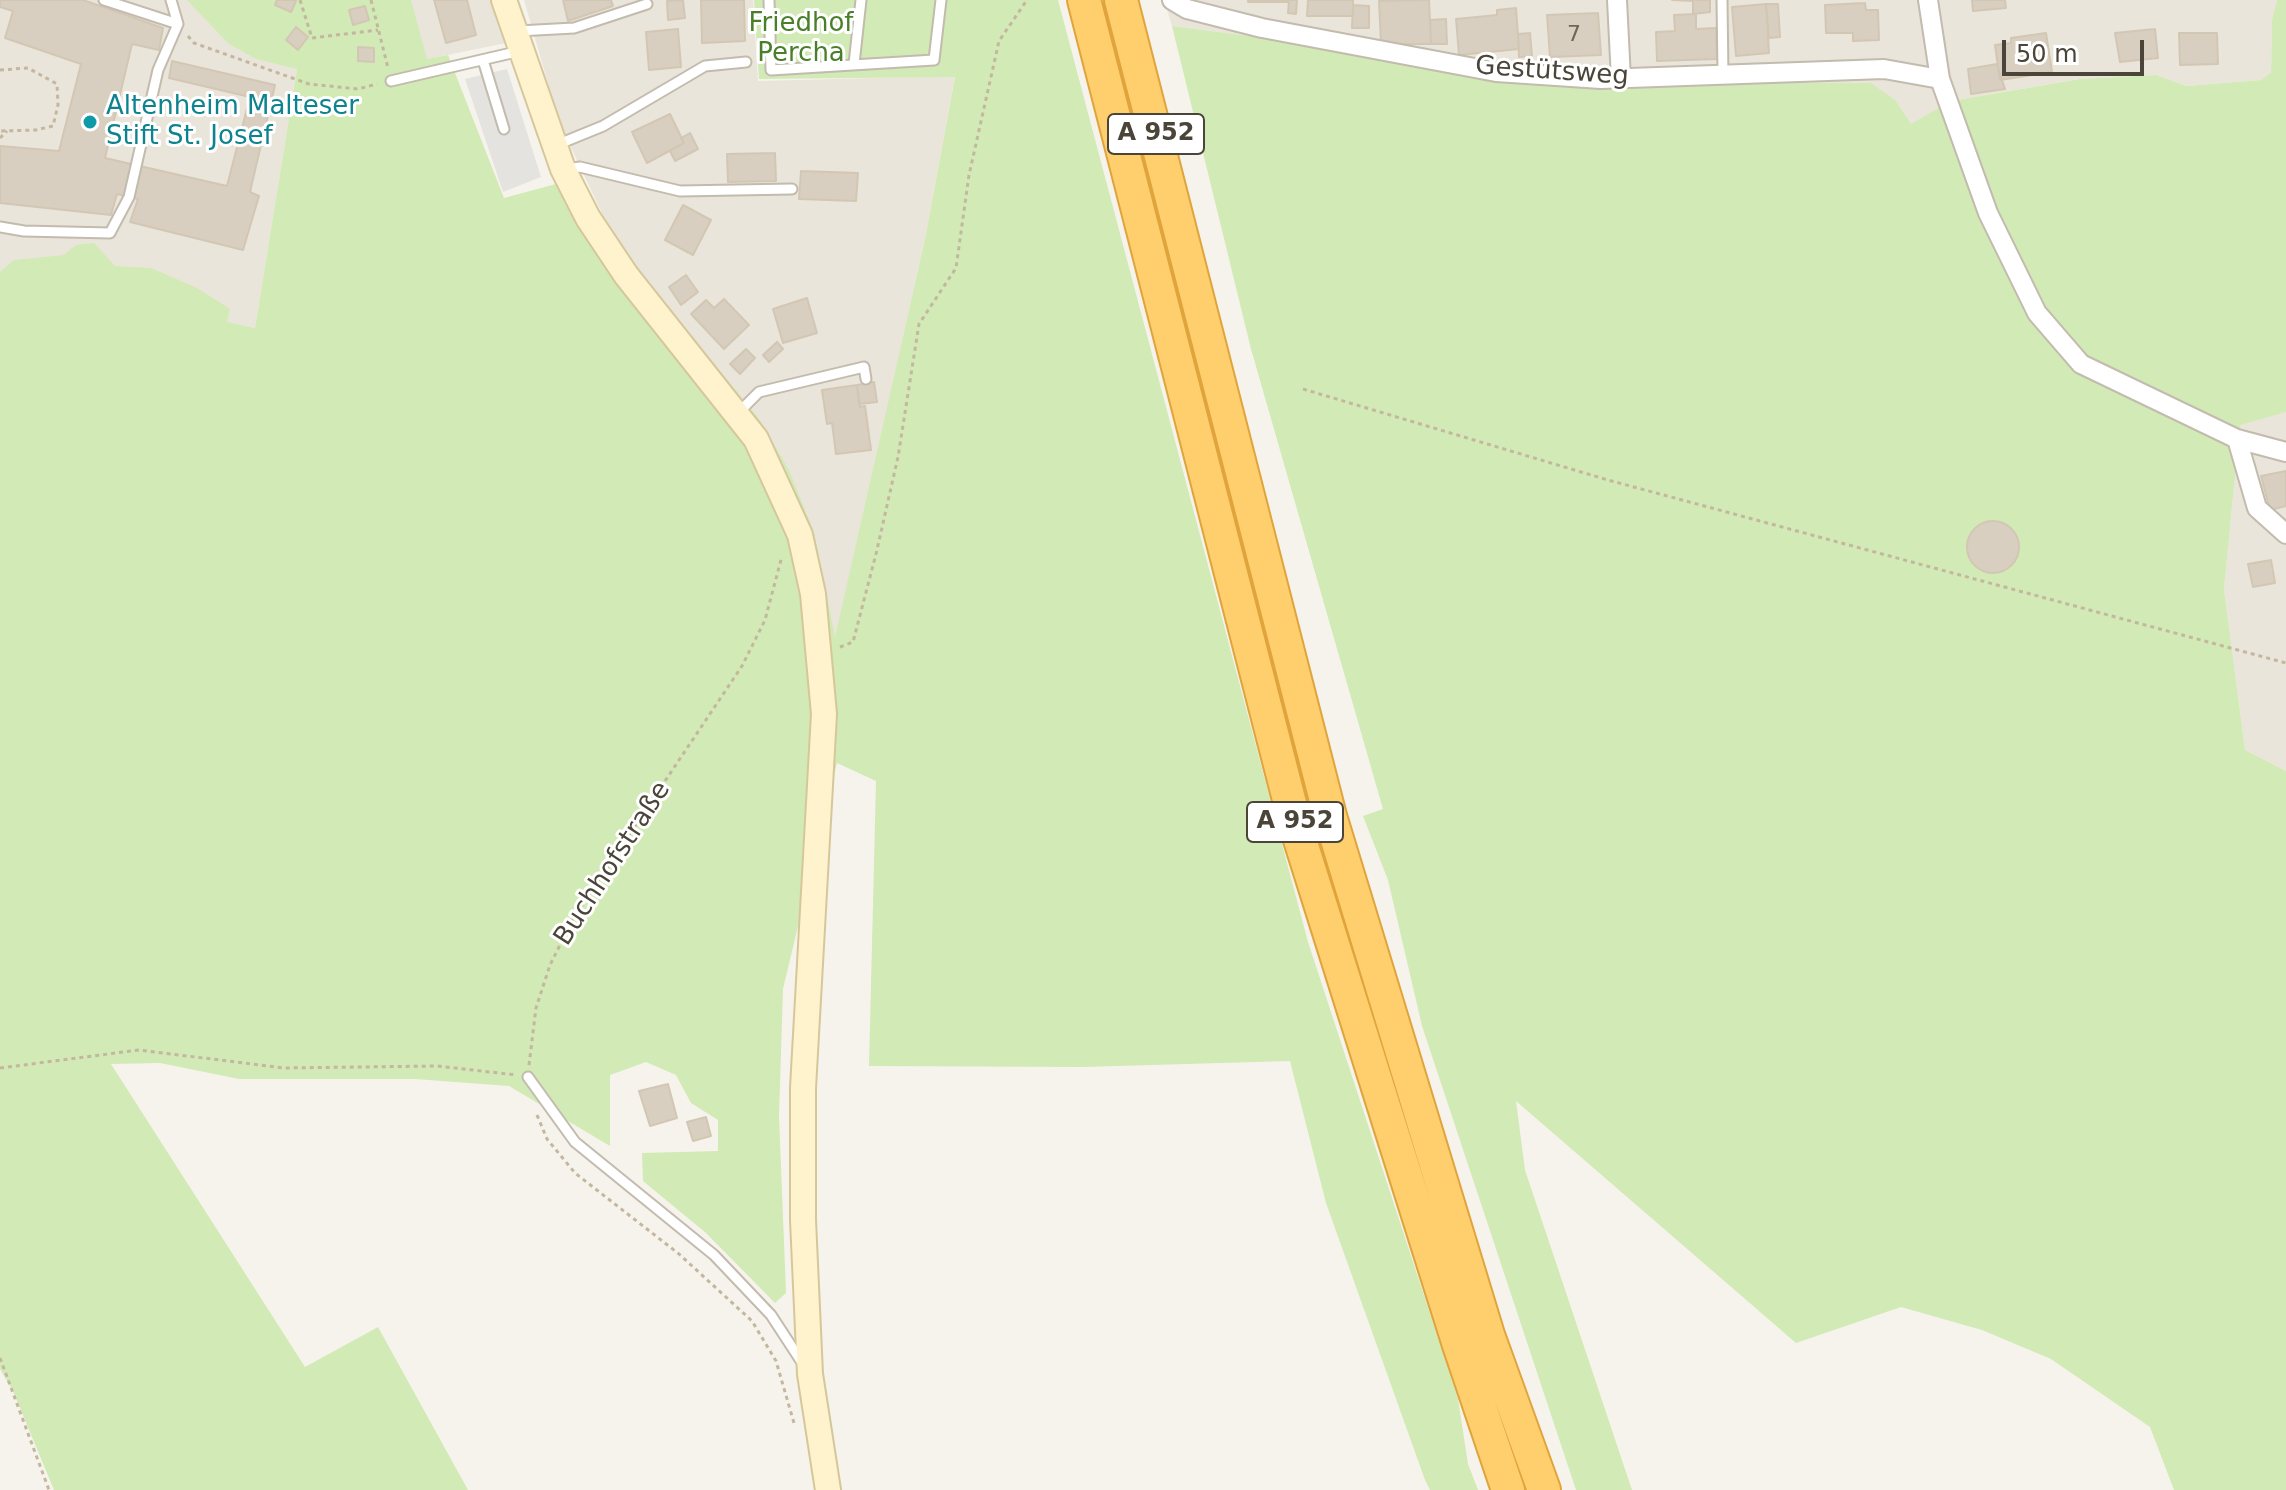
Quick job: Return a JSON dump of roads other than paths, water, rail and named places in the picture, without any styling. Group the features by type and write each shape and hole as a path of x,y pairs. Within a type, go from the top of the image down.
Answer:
{"highway":[{"name":"A 952","path":"1084,0 1296,827 1459,1345 1508,1490"},
{"name":"A 952","path":"1121,0 1330,816 1488,1335 1544,1490"}],"main road":[{"path":"504,0 553,146 588,218 626,275 756,439 800,535 813,594 824,714 803,1088 803,1220 810,1374 828,1490"}],"street":[{"name":"Gestütsweg","path":"1172,0 1187,9 1262,28 1496,72 1621,79 1884,69 1940,79"},
{"path":"1617,0 1621,79"},
{"path":"1928,0 1940,79 1988,213 2037,313 2081,364 2237,439 2286,452"},
{"path":"2237,439 2257,508 2286,534"}],"lane":[{"path":"104,0 178,24"},
{"path":"0,227 24,231 110,233 129,197 158,70 178,24 171,0"},
{"path":"769,0 771,70 934,60 941,0"},
{"path":"854,64 861,0"},
{"path":"1722,0 1723,75"},
{"path":"391,81 483,60 517,41 574,28 647,4"},
{"path":"483,60 504,129"},
{"path":"553,146 603,126 705,66 746,62"},
{"path":"563,169 580,167 680,191 792,189"},
{"path":"737,415 759,392 864,367 866,379"},
{"path":"528,1077 575,1142 714,1255 771,1315 810,1374"}],"place":[{"name":"Altenheim Malteser Stift St. Josef","path":"90,122"}],"park label":[{"name":"Friedhof Percha","path":"801,39"}]}
